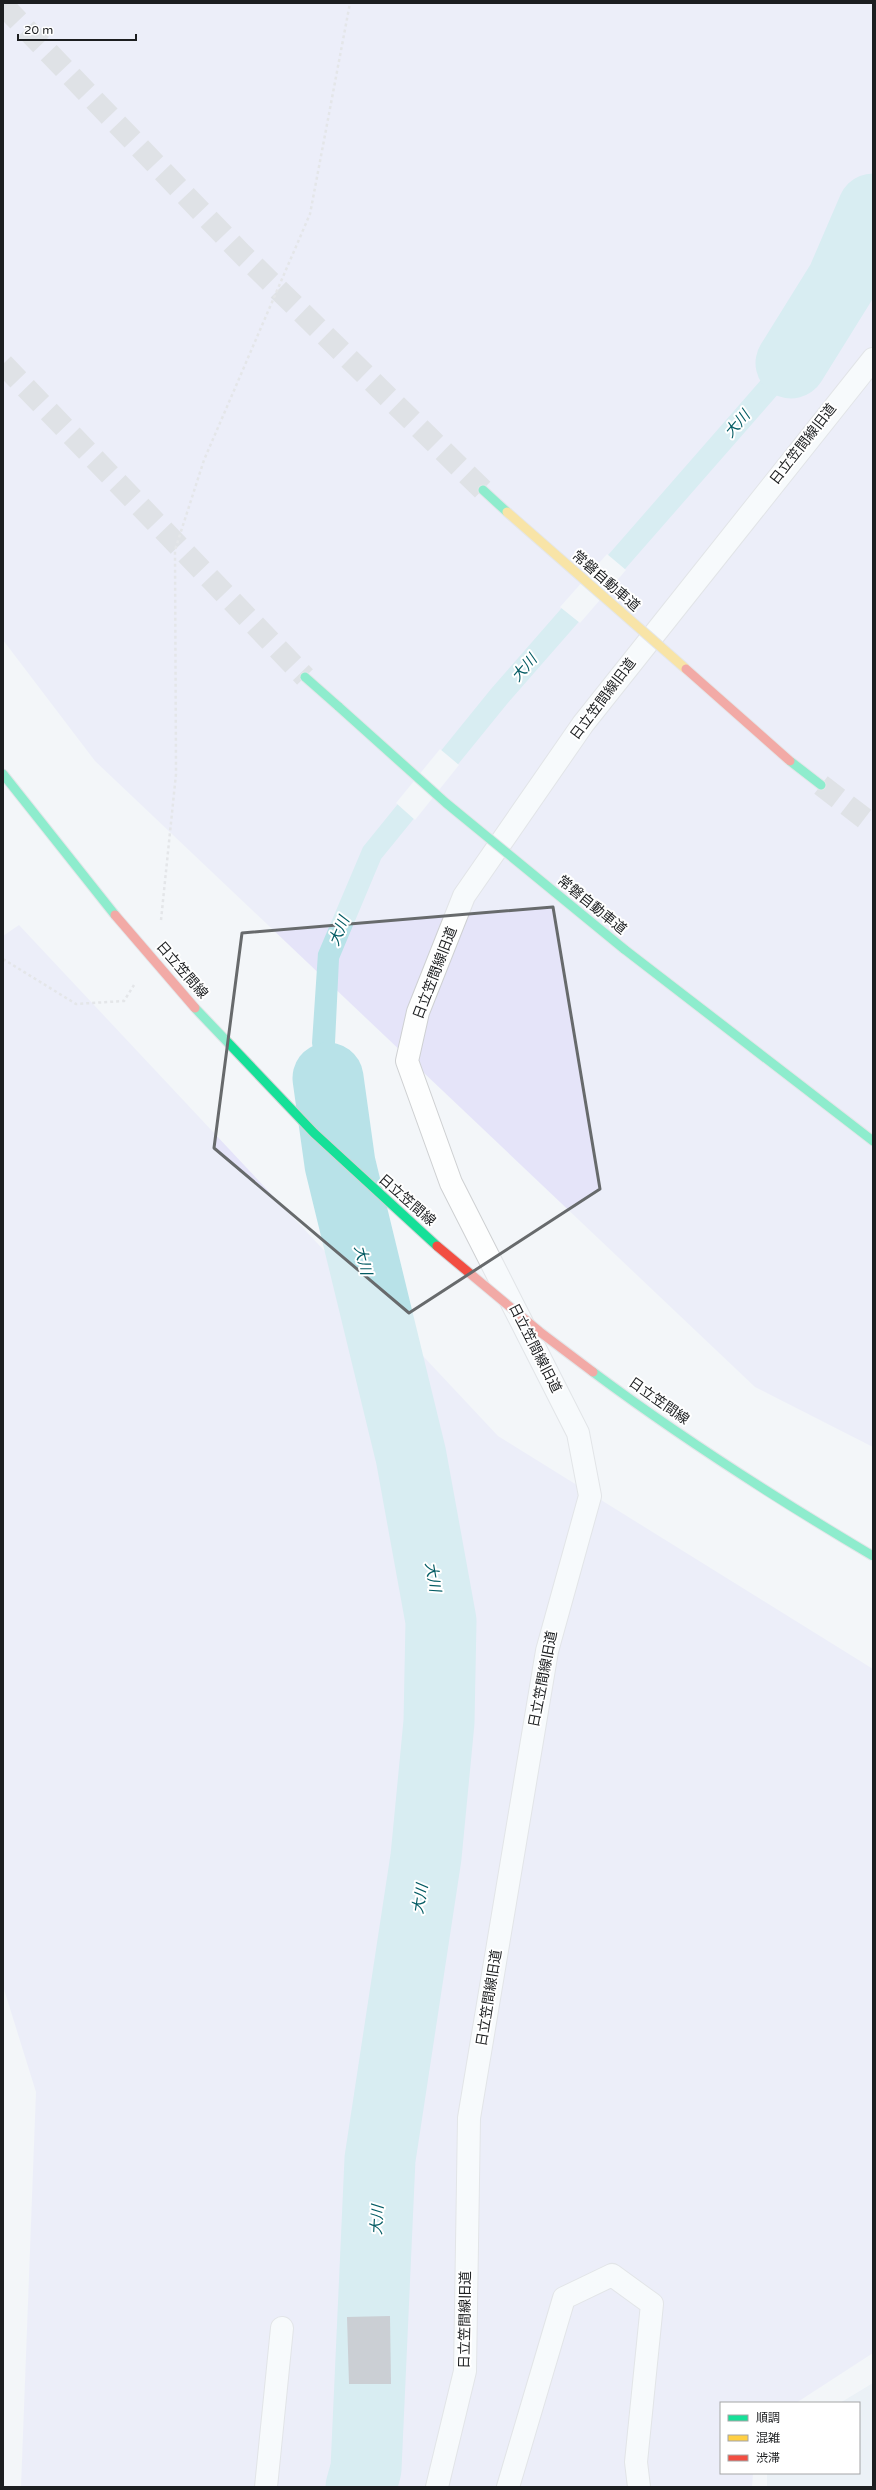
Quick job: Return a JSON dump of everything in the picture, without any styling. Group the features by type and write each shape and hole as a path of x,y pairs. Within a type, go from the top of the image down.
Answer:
{"main road":[{"name":"常磐自動車道","path":"483,490 790,761 821,785"},
{"name":"常磐自動車道","path":"305,677 446,803 624,949 873,1141"},
{"name":"日立笠間線","path":"3,774 115,915 243,1061 371,1186 476,1279 642,1408 797,1513 873,1556"}],"street":[{"name":"日立笠間線旧道","path":"437,2487 465,2371 469,2118 546,1651 590,1496 578,1433 450,1183 407,1061 418,1012 464,896 582,724 873,359"},
{"path":"508,2487 564,2298 612,2275 652,2304 636,2462 639,2487"},
{"path":"266,2487 282,2328"}],"path":[{"path":"161,922 176,774 175,550 204,460 310,214 350,3"},
{"path":"3,959 76,1004 124,1001 136,982"}],"highlighted area":[{"path":"553,907 600,1189 409,1313 214,1148 242,933"}],"shaded area":[{"path":"3,3 873,3 873,1447 755,1387 95,761 3,640"},
{"path":"19,925 498,1436 873,1669 873,2353 798,2402 720,2402 720,2474 753,2474 752,2487 21,2487 36,2092 3,1986 3,936"},
{"path":"873,2383 873,2487 767,2487 767,2474 860,2474 860,2402 842,2402"}],"water":[{"path":"832,277 854,282 807,361 507,704 381,859 339,959 335,1043 350,1170 330,1160 312,1043 318,953 363,847 491,689 789,348"}],"pier":[{"path":"607,554 626,570 580,623 560,607"},
{"path":"440,749 459,765 415,820 396,803"},
{"path":"313,1064 343,1093 352,1169 328,1161"}],"building":[{"path":"390,2316 391,2384 349,2384 347,2317"}],"waterway":[{"name":"大川","path":"791,363 842,281 873,209"},
{"name":"大川","path":"328,1078 340,1164 411,1456 441,1621 439,1722 426,1857 380,2159 366,2469 361,2487"}],"tunnel":[{"path":"3,5 240,252 483,490"},
{"path":"3,364 305,677"},
{"path":"821,785 873,825"}],"traffic: fast":[{"path":"483,490 507,512"},
{"path":"305,677 339,707"},
{"path":"339,707 446,803 624,949"},
{"path":"790,761 821,785"},
{"path":"3,774 115,915"},
{"path":"624,949 873,1141"},
{"path":"195,1008 314,1133 437,1246"},
{"path":"593,1372 661,1421 731,1468 801,1513 873,1556"}],"traffic: slow":[{"path":"507,512 686,669"}],"traffic: jam":[{"path":"686,669 790,761"},
{"path":"115,915 195,1008"},
{"path":"437,1246 540,1332 593,1372"}]}
